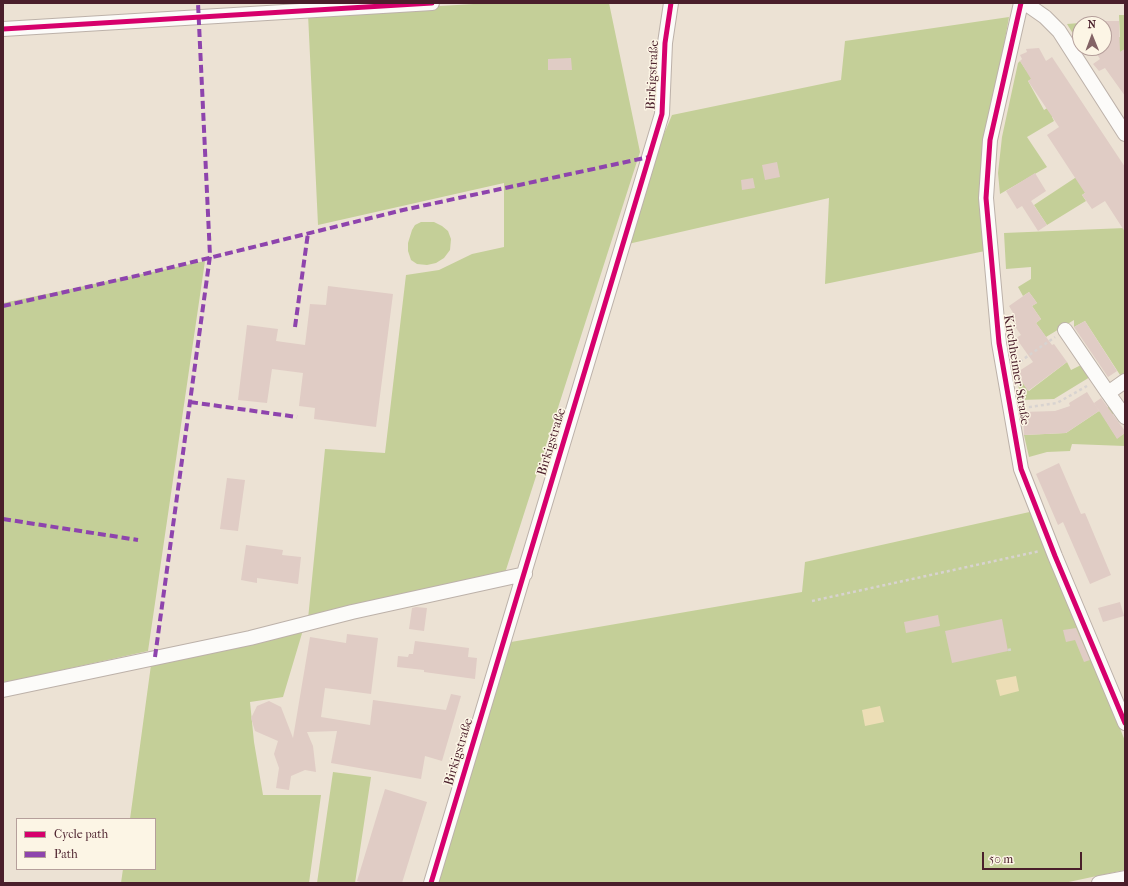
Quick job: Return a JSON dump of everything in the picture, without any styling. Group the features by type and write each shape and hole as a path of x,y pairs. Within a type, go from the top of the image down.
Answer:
{"street":[{"path":"3,29 432,3"},
{"name":"Birkigstraße","path":"431,883 662,114 665,43 671,3"},
{"name":"Kirchheimer Straße","path":"1021,3 990,140 986,198 999,343 1021,469 1052,549 1125,723"},
{"path":"1025,3 1045,17 1059,31 1125,134"},
{"path":"1065,330 1098,380 1125,417"},
{"path":"1108,393 1125,381"},
{"path":"3,690 250,638 367,609 525,574"},
{"path":"1099,883 1125,878"}],"path":[{"path":"1005,372 1065,330"},
{"path":"1011,410 1057,403 1098,380"},
{"path":"812,601 1052,549"},
{"path":"1008,650 1012,649"}],"green space":[{"path":"490,3 609,3 640,152 505,573 308,619 325,449 385,453 406,275 439,270 472,254 504,247 504,183 318,225 308,14"},
{"path":"1119,15 1125,15 1125,49 1114,56 1112,51 1112,38 1120,37"},
{"path":"1009,17 998,79 985,251 825,284 829,198 628,244 658,148 672,115 841,80 845,41"},
{"path":"1067,24 1072,24 1072,32"},
{"path":"1020,61 1026,70 1035,65 1041,73 1028,81 1044,110 1054,104 1059,112 1052,117 1054,121 1027,137 1047,167 1000,194 998,173 1002,137 1018,63"},
{"path":"1084,172 1095,186 1082,195 1086,201 1047,225 1034,205"},
{"path":"421,222 434,222 442,226 448,231 451,239 450,250 444,258 436,263 427,265 417,264 411,260 408,251 408,243 415,225"},
{"path":"1125,228 1125,376 1122,378 1085,321 1074,327 1074,320 1046,337 1036,323 1041,319 1032,306 1037,303 1029,292 1023,296 1018,287 1031,279 1031,267 1006,269 1004,233"},
{"path":"205,261 148,651 3,683 3,303"},
{"path":"1067,362 1071,370 1083,364 1090,377 1054,399 1020,400 1018,382 1021,380 1029,391"},
{"path":"1110,406 1114,413 1105,419 1117,438 1125,433 1125,446 1072,444 1070,451 1047,452 1029,457 1024,435 1066,433 1099,411 1101,412"},
{"path":"1034,511 1125,741 1125,870 1064,883 437,883 511,642 802,592 805,562"},
{"path":"303,630 283,697 250,702 254,742 263,795 321,795 309,883 121,883 123,870 156,870 156,818 130,818 151,665"},
{"path":"333,772 371,777 355,883 317,883"}],"sand":[{"path":"1016,676 1019,691 1000,696 996,680"},
{"path":"880,706 884,722 865,726 862,710"}],"building":[{"path":"1112,21 1119,21 1120,52 1125,49 1125,96 1105,68 1099,71 1093,64 1100,59 1098,56 1112,56"},
{"path":"1039,48 1046,61 1052,57 1125,167 1125,232 1105,201 1092,209 1082,195 1085,193 1047,135 1059,127 1028,81 1031,79 1020,61 1022,59 1020,55 1027,52 1026,49"},
{"path":"571,58 572,70 548,70 548,59"},
{"path":"777,162 780,177 765,180 762,165"},
{"path":"1035,173 1046,191 1031,201 1047,225 1038,231 1022,206 1017,209 1006,191"},
{"path":"753,178 755,188 742,190 741,180"},
{"path":"328,286 393,294 376,427 314,419 315,408 299,406 303,373 272,369 267,403 238,400 247,325 278,329 276,341 305,345 310,304 326,305"},
{"path":"1029,292 1037,303 1032,306 1041,319 1036,323 1067,362 1028,391 1016,373 1033,362 1016,338 1021,335 1010,319 1015,316 1009,306"},
{"path":"1085,321 1117,371 1108,377 1074,327"},
{"path":"1087,392 1099,411 1066,433 1024,435 1023,412 1055,411 1070,406 1069,403"},
{"path":"1101,398 1125,431 1125,433 1117,439 1094,403"},
{"path":"1059,463 1081,514 1085,513 1111,575 1090,584 1063,522 1058,525 1036,474"},
{"path":"227,478 245,480 238,531 220,529"},
{"path":"246,545 283,550 282,555 301,557 298,584 257,578 257,583 241,580"},
{"path":"1120,602 1124,616 1103,622 1098,608"},
{"path":"412,608 427,608 424,631 409,629"},
{"path":"938,615 940,626 906,633 904,622"},
{"path":"1002,619 1008,651 952,663 945,631"},
{"path":"1076,628 1090,660 1084,662 1075,640 1066,642 1063,630"},
{"path":"347,634 378,638 371,694 325,688 321,717 370,725 373,700 446,710 451,694 461,696 442,761 425,756 421,779 331,763 337,731 307,732 313,746 316,772 305,770 291,776 289,790 276,788 279,768 274,754 278,741 255,731 251,718 257,706 269,701 281,707 293,738 310,637 346,643"},
{"path":"415,641 469,648 468,657 477,658 475,679 397,667 398,656 408,657 409,654 413,654"},
{"path":"385,789 427,802 402,883 364,883 357,881"}],"marked path":[{"path":"155,657 210,256 198,3"},
{"path":"3,306 140,275 403,210 649,157"},
{"path":"295,327 308,233"},
{"path":"190,402 297,417"},
{"path":"3,519 138,540"}],"cycle path":[{"path":"3,29 432,3"},
{"path":"431,883 662,114 665,43 671,3"},
{"path":"1021,3 990,140 986,198 999,343 1021,469 1055,556 1125,723"}]}
